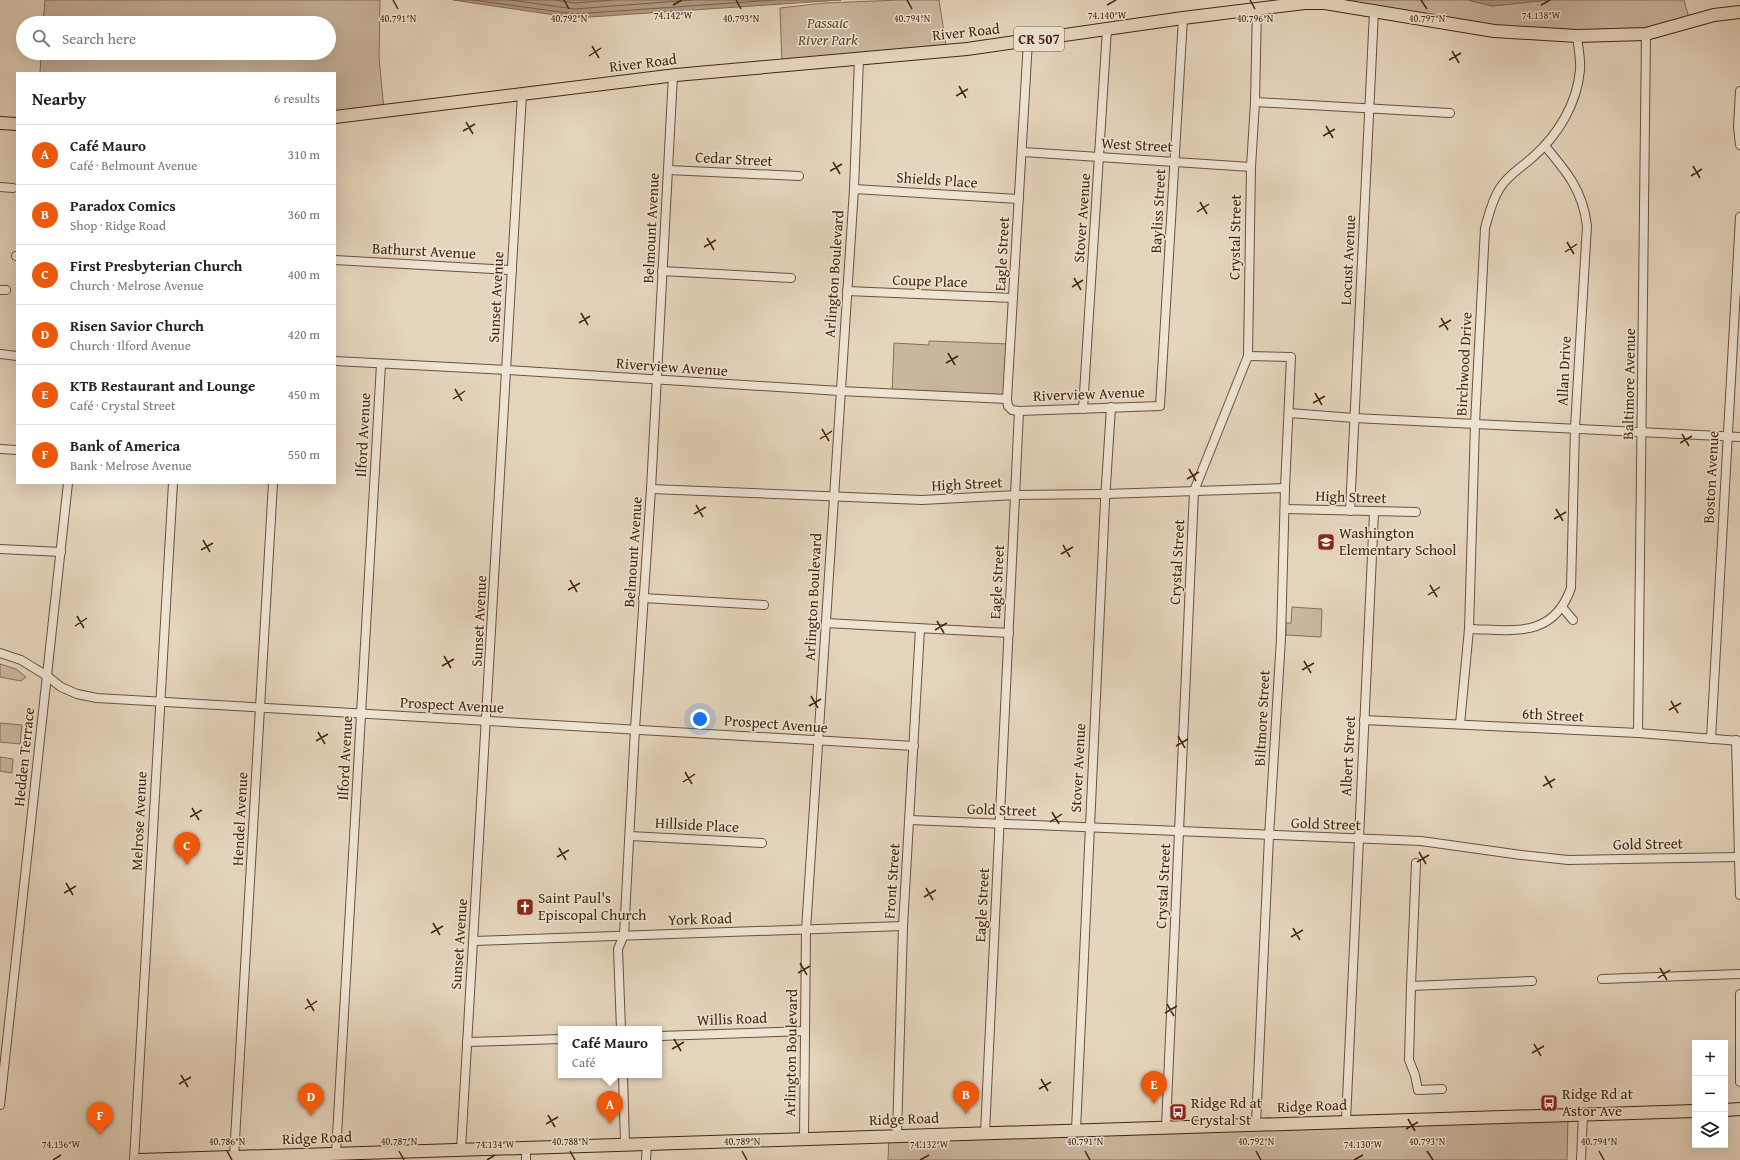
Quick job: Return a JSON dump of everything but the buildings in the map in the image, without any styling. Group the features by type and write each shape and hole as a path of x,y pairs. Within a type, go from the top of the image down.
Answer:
{"main road":[{"name":"River Road","path":"336,117 673,75 966,49 1292,4 1325,3 1494,31 1577,36 1646,34 1714,15 1740,12"},
{"path":"0,123 16,124"},
{"path":"1728,1110 1740,1109"},
{"name":"Ridge Road","path":"139,1160 216,1159 234,1157 324,1157 336,1153 424,1155 462,1149 1692,1111"}],"street":[{"name":"Crystal Street","path":"1166,1127 1194,491 1248,356 1250,167 1255,102 1258,8"},
{"name":"Locust Avenue","path":"1350,511 1374,11"},
{"name":"Bayliss Street","path":"1160,406 1183,18"},
{"name":"Stover Avenue","path":"1083,409 1100,157 1106,29"},
{"name":"Baltimore Avenue","path":"1638,733 1643,431 1646,34"},
{"name":"Birchwood Drive","path":"1460,724 1469,629 1474,424 1485,228 1494,199 1500,187 1508,178 1545,146 1561,126 1574,99 1580,68 1577,36"},
{"name":"Eagle Street","path":"1007,399 1023,152 1028,41"},
{"name":"Arlington Boulevard","path":"804,1138 806,930 854,189 859,58"},
{"name":"Belmount Avenue","path":"621,1026 618,949 624,935 635,729 651,489 673,75"},
{"path":"1740,91 1738,127 1740,145"},
{"name":"Sunset Avenue","path":"462,1149 522,94"},
{"path":"1255,102 1450,113"},
{"name":"Allan Drive","path":"1469,629 1521,630 1532,628 1551,619 1562,607 1571,588 1575,428 1587,226 1586,214 1582,201 1573,182 1545,146"},
{"name":"West Street","path":"1023,152 1250,167"},
{"name":"Cedar Street","path":"668,170 799,176"},
{"path":"0,187 13,188"},
{"name":"Shields Place","path":"854,189 1019,199"},
{"name":"Boston Avenue","path":"1711,739 1740,217"},
{"name":"Bathurst Avenue","path":"336,260 512,270"},
{"path":"662,271 791,278"},
{"name":"Coupe Place","path":"847,291 1013,298"},
{"path":"0,354 16,356"},
{"name":"Biltmore Street","path":"1248,356 1291,357 1285,488 1281,638 1269,836 1256,1124"},
{"name":"Riverview Avenue","path":"336,361 507,370 840,391 1007,399"},
{"name":"Ilford Avenue","path":"336,1153 381,364"},
{"path":"1007,399 1008,406 1012,410 1019,411"},
{"name":"Riverview Avenue","path":"1019,411 1160,406"},
{"name":"Stover Avenue","path":"1076,1130 1105,494 1111,407"},
{"name":"Eagle Street","path":"985,1133 1019,411"},
{"path":"1289,413 1354,418 1643,431 1740,437"},
{"path":"0,449 16,450"},
{"name":"Hedden Terrace","path":"0,1105 68,484"},
{"name":"Melrose Avenue","path":"134,1160 173,484"},
{"name":"Hendel Avenue","path":"234,1157 273,484"},
{"name":"High Street","path":"651,489 922,500 1016,495 1105,494 1285,488"},
{"name":"High Street","path":"1285,509 1416,512"},
{"name":"Albert Street","path":"1346,1121 1374,512"},
{"path":"0,549 61,552"},
{"path":"644,598 764,605"},
{"path":"1562,607 1573,620"},
{"path":"826,623 1009,633"},
{"name":"Front Street","path":"897,1135 903,926 920,629"},
{"name":"Prospect Avenue","path":"0,653 21,660 47,676 61,687 76,694 97,698 160,703 914,746"},
{"name":"6th Street","path":"1364,720 1638,733 1738,740"},
{"path":"1738,740 1740,895"},
{"name":"Gold Street","path":"910,820 1269,836 1421,841 1568,860 1739,857"},
{"name":"Hillside Place","path":"630,836 762,843"},
{"path":"1416,862 1409,1060 1415,1075 1418,1090 1442,1089"},
{"name":"York Road","path":"474,941 903,926"},
{"path":"1602,979 1740,974"},
{"path":"1411,986 1532,981"},
{"path":"1740,994 1740,1082"},
{"name":"Willis Road","path":"662,1036 805,1031"},
{"path":"467,1042 558,1039"},
{"path":"623,1078 625,1144"},
{"path":"1581,1160 1583,1114"},
{"path":"646,1160 647,1143"},
{"path":"526,1147 526,1160"}],"green space":[{"path":"45,0 380,0 379,58 384,110 336,117 336,72 40,72 41,60 336,60 336,16 44,16"},
{"name":"Passaic River Park","path":"939,0 947,51 782,65 780,8 824,3"},
{"path":"1298,0 1468,0 1492,6 1548,0 1684,0 1690,22 1664,29 1577,36"},
{"path":"929,341 1010,344 1007,399 892,394 894,343 929,345"},
{"path":"1292,607 1322,609 1321,637 1286,635 1286,623 1291,623"},
{"path":"0,664 16,669 26,677 21,681 0,677"},
{"path":"0,723 22,725 20,744 0,742"},
{"path":"0,757 13,759 12,773 0,771"},
{"path":"1568,1115 1567,1160 888,1160 889,1136"}],"water":[{"path":"453,0 841,0 575,18"},
{"path":"1468,0 1548,0 1492,6"}],"place":[{"name":"Washington Elementary School","path":"1326,542"},
{"name":"First Presbyterian Church","path":"187,865"},
{"name":"Saint Paul's Episcopal Church","path":"525,907"},
{"name":"Ridge Rd at Astor Ave","path":"1549,1103"},
{"name":"KTB Restaurant and Lounge","path":"1154,1104"},
{"name":"Ridge Rd at Crystal St","path":"1178,1112"},
{"name":"Paradox Comics","path":"966,1114"},
{"name":"Risen Savior Church","path":"311,1116"},
{"name":"Café Mauro","path":"610,1124"},
{"name":"Bank of America","path":"100,1135"}]}
